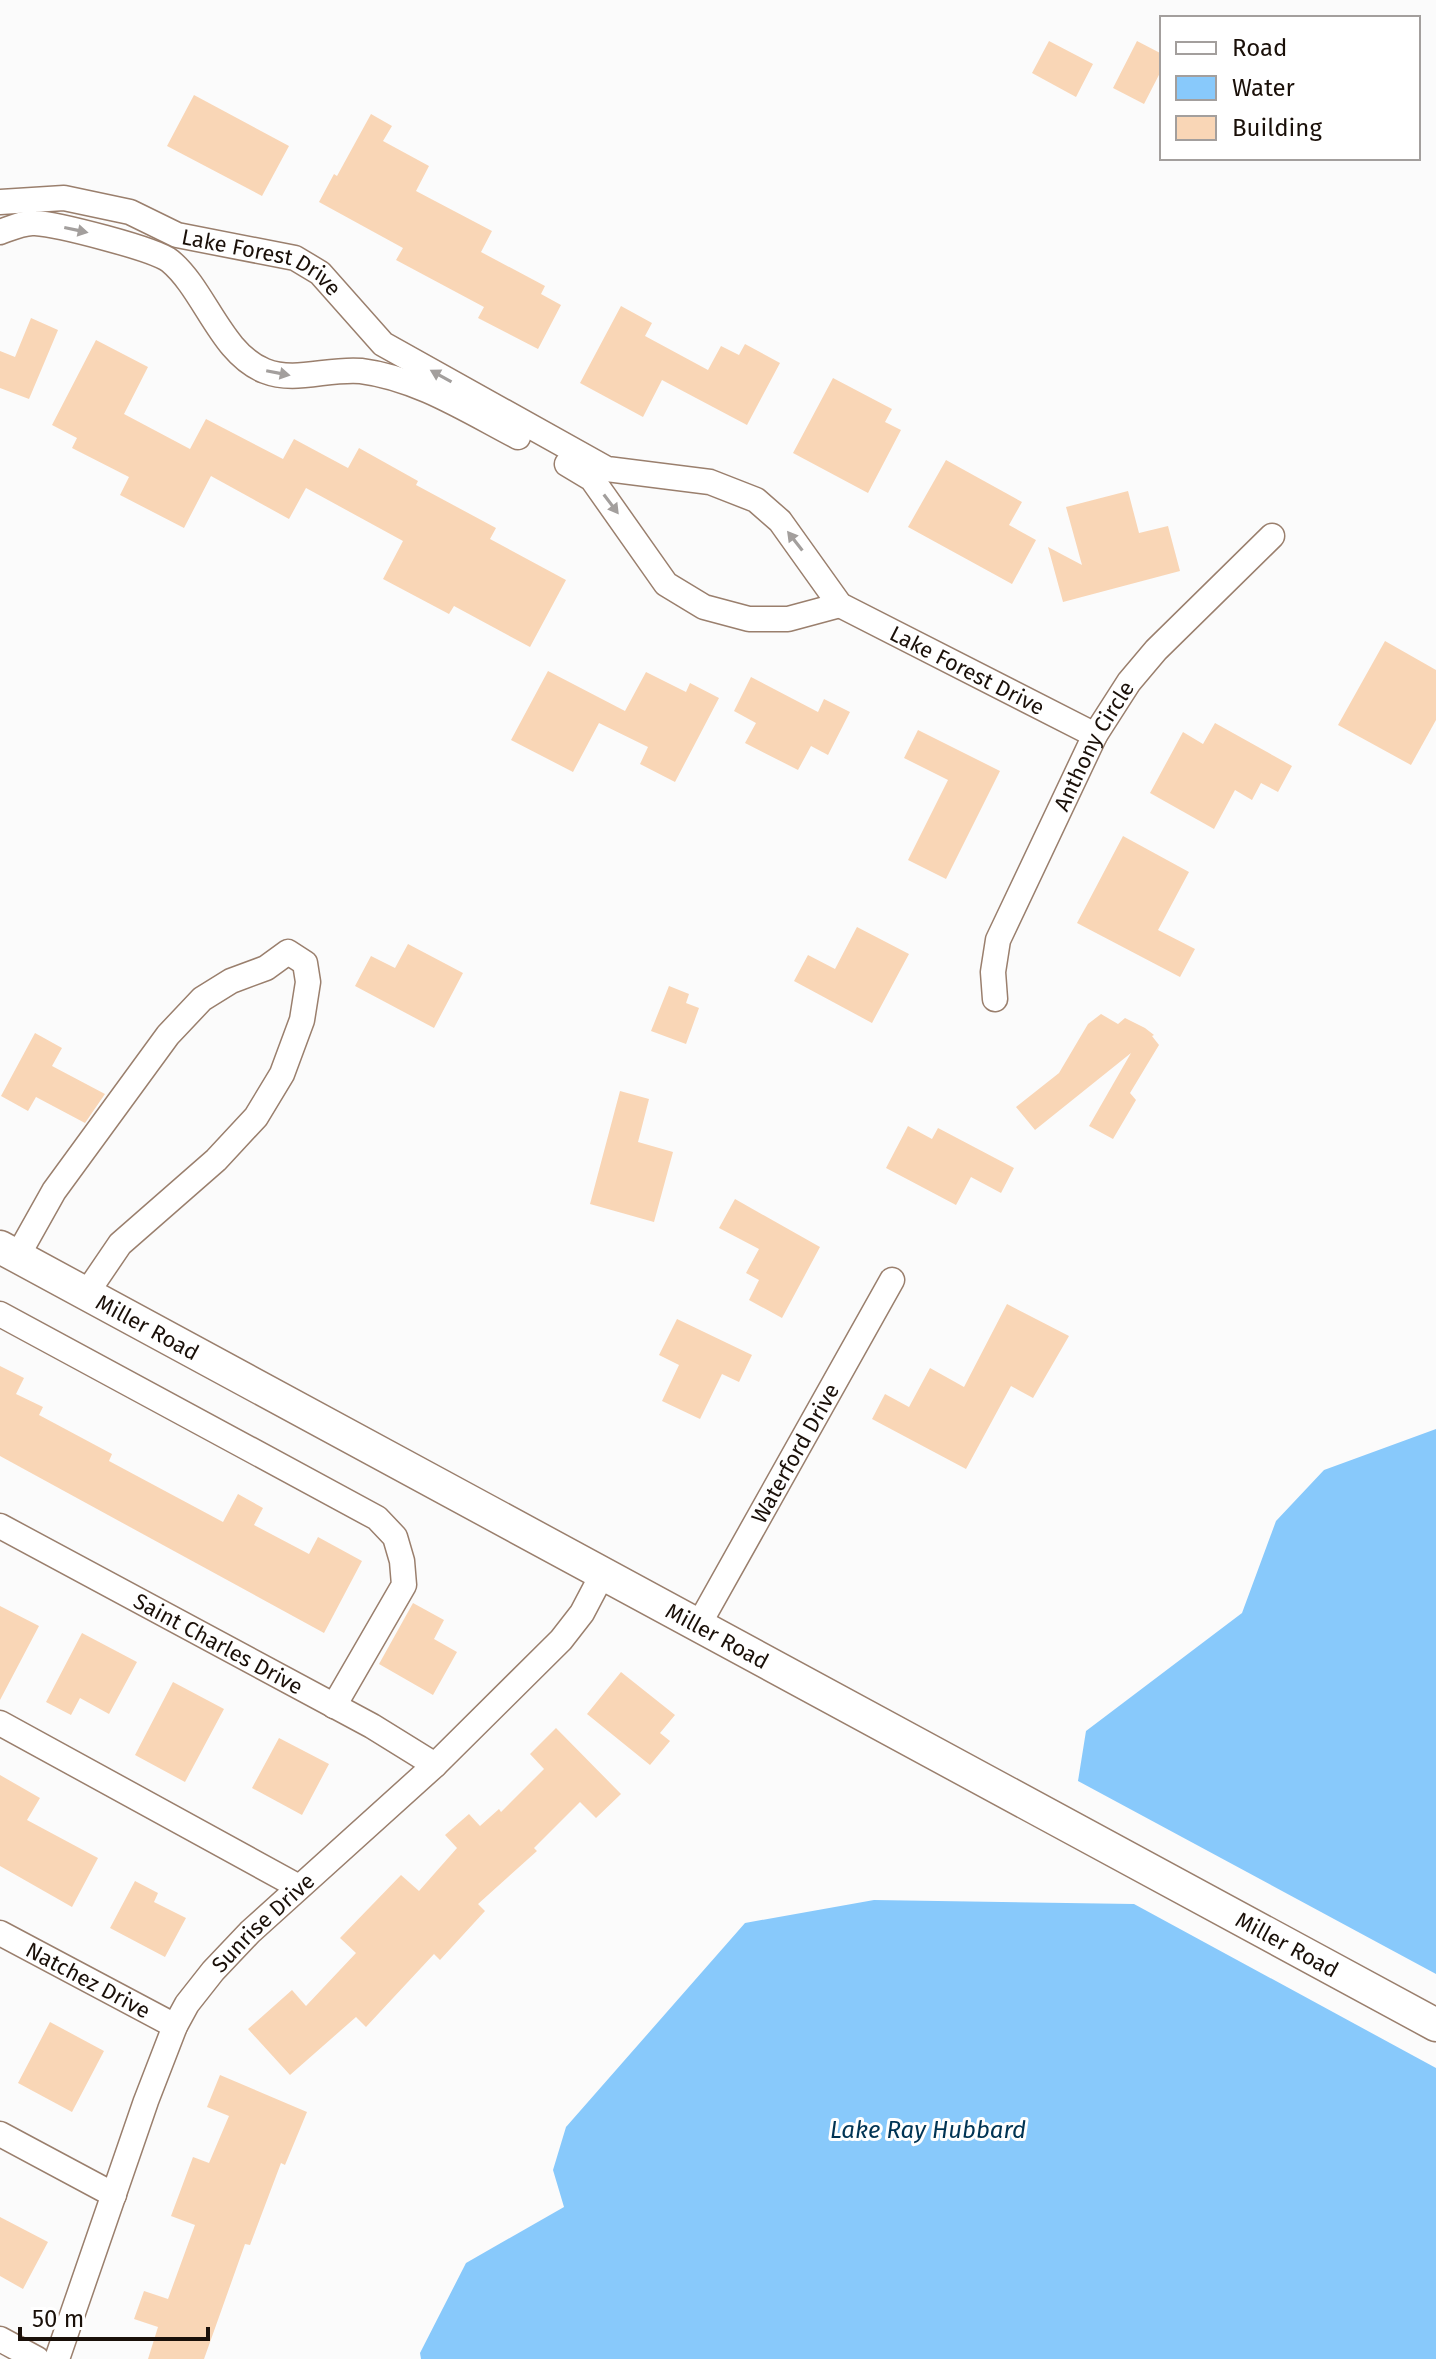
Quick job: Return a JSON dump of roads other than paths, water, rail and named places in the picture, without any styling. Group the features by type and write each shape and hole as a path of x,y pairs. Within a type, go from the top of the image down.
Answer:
{"main road":[{"name":"Miller Road","path":"9,1252 1436,2025"}],"street":[{"name":"Lake Forest Drive","path":"0,202 64,198 130,212 177,235 295,258 320,273 383,344 592,479 666,584 704,607 749,619 788,619 840,605"},
{"name":"Lake Forest Drive","path":"1,226 32,222 83,231 169,259 241,356 260,369 283,377 328,371 359,371 395,377 485,411 607,469 710,482 756,500 780,521 840,605 1095,735"},
{"name":"Anthony Circle","path":"995,999 993,972 998,940 1095,735 1129,682 1156,650 1272,536"},
{"path":"9,1252 168,1035 202,999 231,981 266,968 288,952 305,963 308,982 302,1020 282,1074 256,1117 216,1160 120,1244 86,1294"},
{"name":"Waterford Drive","path":"698,1626 892,1280"},
{"path":"0,1314 377,1518 395,1537 402,1561 404,1585 334,1706"},
{"name":"Saint Charles Drive","path":"0,1526 334,1706 435,1765"},
{"name":"Sunrise Drive","path":"57,2359 146,2101 175,2026 187,2004 250,1932 435,1765 561,1640 582,1613 602,1575"},
{"path":"0,1723 299,1887"},
{"name":"Natchez Drive","path":"0,1933 175,2026"},
{"path":"0,2134 114,2195"},
{"path":"0,2339 37,2359"}],"water":[{"path":"1436,1429 1436,1974 1078,1781 1086,1731 1242,1613 1276,1521 1324,1470"},
{"name":"Lake Ray Hubbard","path":"874,1900 1134,1904 1436,2068 1436,2359 421,2359 420,2353 466,2263 564,2207 553,2170 566,2127 745,1923"}]}
